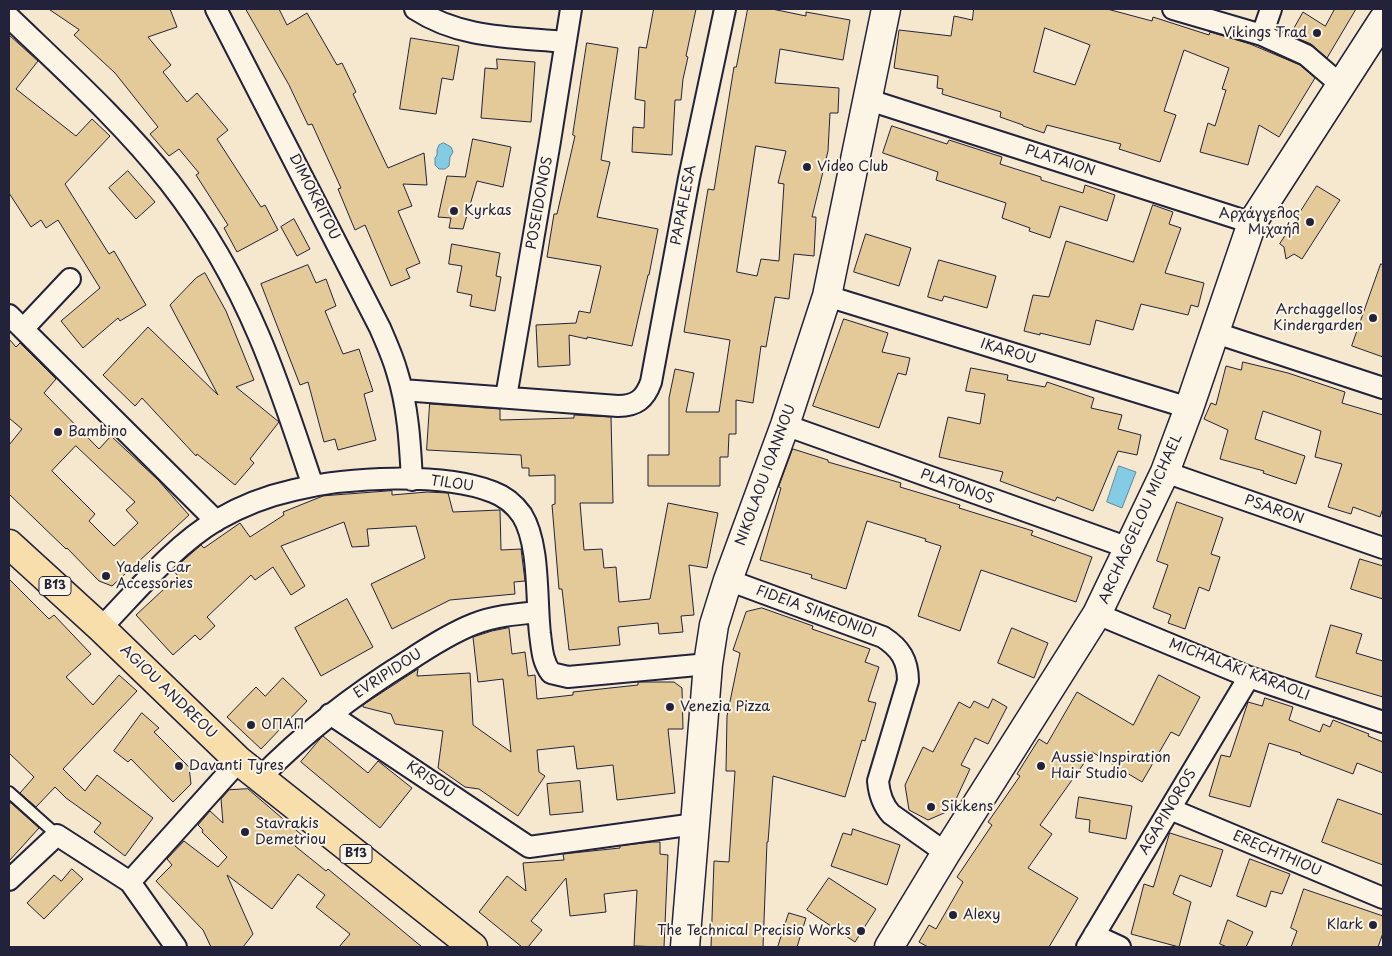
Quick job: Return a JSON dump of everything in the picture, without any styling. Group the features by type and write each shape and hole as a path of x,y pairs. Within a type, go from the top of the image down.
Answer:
{"main road":[{"name":"AGIOU ANDREOU","path":"9,544 101,628 239,761 473,947"}],"street":[{"name":"DIMOKRITOU","path":"216,9 370,304 390,353 402,390 409,433 412,480"},
{"path":"415,9 443,25 460,30 497,36 565,42"},
{"name":"POSEIDONOS","path":"506,397 571,9"},
{"name":"PAPAFLESA","path":"506,397 618,406 635,404 641,400 649,389 689,178 724,9"},
{"name":"NIKOLAOU IOANNOU","path":"685,947 708,664 714,625 728,580 785,425 827,296 869,100 886,9"},
{"path":"1173,9 1262,35 1306,55 1342,84"},
{"path":"1262,35 1271,9"},
{"path":"9,17 128,133 170,183 199,224 220,258 259,336 313,486"},
{"name":"ARCHAGGELOU MICHAEL","path":"889,947 946,853 1098,614 1165,472 1190,408 1252,223 1383,22"},
{"name":"PLATAION","path":"869,100 1252,223"},
{"path":"23,329 70,279"},
{"name":"IKAROU","path":"827,296 1190,408"},
{"path":"9,316 216,521"},
{"path":"1216,333 1383,388"},
{"path":"402,390 506,397"},
{"name":"PLATONOS","path":"785,425 1129,548"},
{"name":"PSARON","path":"1165,472 1383,548"},
{"name":"TILOU","path":"101,628 171,557 200,532 216,521 256,501 295,489 365,480 456,482 494,492 505,498 522,515 531,538 534,553 543,659 551,673 568,677 708,664"},
{"name":"FIDEIA SIMEONIDI","path":"728,580 883,637 898,648 907,666 908,681 878,781 880,794 891,814 946,853"},
{"name":"EVRIPIDOU","path":"260,778 330,714 360,691 426,650 459,631 491,618 538,612"},
{"name":"MICHALAKI KARAOLI","path":"1098,614 1249,677 1383,722"},
{"name":"AGAPINOROS","path":"1091,941 1249,677"},
{"name":"KRISOU","path":"330,714 529,846 695,824"},
{"path":"130,882 239,761"},
{"name":"ERECHTHIOU","path":"1170,809 1383,898"},
{"path":"9,880 57,836 130,882 173,946"},
{"path":"1091,941 1120,947"}],"lane":[{"path":"9,792 57,836"}],"water":[{"path":"444,143 451,147 453,152 450,157 449,166 445,169 439,169 435,165 435,158 439,145"},
{"path":"1119,466 1136,472 1122,508 1107,502"}],"building":[{"path":"49,9 170,9 177,27 148,37 171,65 163,72 187,102 197,93 228,130 217,139 261,207 265,205 278,230 237,252 224,228 228,225 196,175 199,173 179,149 169,156 150,134 158,127 115,73 74,35 79,30"},
{"path":"246,9 279,9 287,25 307,13 337,65 342,63 356,92 353,94 388,168 424,153 427,185 403,184 412,206 398,211 420,263 406,269 410,278 391,286 365,225 355,230 338,189 341,188 312,124 308,125 289,85"},
{"path":"654,9 696,9 686,56 688,57 681,100 675,100 672,155 632,152 633,127 644,128 645,101 635,99 639,47 646,48"},
{"path":"748,9 772,9 806,16 806,12 850,20 843,60 780,49 775,83 839,88 838,113 830,113 828,151 812,217 816,217 814,256 794,254 789,299 775,297 766,347 761,346 753,403 736,400 736,434 729,434 728,457 720,457 720,486 648,486 648,455 669,455 669,398 675,369 694,373 686,412 719,412 730,340 684,332 708,189 714,190 734,67 736,67","holes":["756,146 786,151 778,183 784,184 779,261 761,259 757,276 737,272"]},
{"path":"974,9 1107,9 1152,21 1153,17 1209,35 1210,32 1250,44 1300,65 1315,78 1279,137 1259,125 1248,165 1200,152 1208,123 1215,126 1226,90 1222,89 1229,68 1184,50 1164,111 1176,115 1160,162 1119,149 1121,144 1047,125 1044,133 1023,126 1000,117 1001,112 942,94 943,89 937,88 938,76 894,68 899,30 951,36 954,16 972,20","holes":["1045,28 1090,45 1075,85 1034,72"]},
{"name":"Vikings Trad","path":"1335,9 1356,9 1327,58 1311,44 1290,35 1303,12 1325,26"},
{"path":"9,35 38,61 16,89 76,136 92,119 110,136 65,184 109,254 114,251 146,305 120,321 118,318 83,348 61,321 100,288 58,220 46,228 41,220 31,227 9,193"},
{"path":"411,38 459,46 453,80 442,78 436,114 400,109"},
{"path":"587,43 618,48 601,160 610,162 597,217 658,229 632,346 569,335 570,365 538,367 536,325 576,323 579,311 590,313 601,266 547,257 554,214 557,214 575,136 573,135"},
{"path":"497,59 535,62 531,122 481,118 485,68 497,69"},
{"path":"892,126 947,144 949,140 1002,157 1000,164 1041,177 1041,180 1083,193 1085,185 1115,195 1107,221 1060,206 1050,238 1029,231 1030,228 1002,218 1006,203 936,180 938,172 883,153"},
{"path":"473,139 511,147 503,187 477,181 463,229 449,228 451,218 438,217 447,176 465,177"},
{"path":"128,171 155,202 136,219 109,188"},
{"name":"Αρχάγγελος Μιχαήλ","path":"1317,186 1340,200 1302,259 1294,254 1286,259 1284,247 1280,244"},
{"path":"1153,205 1173,212 1169,224 1181,228 1165,273 1204,283 1198,307 1191,305 1188,315 1141,304 1133,330 1096,320 1090,345 1024,331 1033,295 1049,297 1066,241 1133,262"},
{"path":"294,219 310,249 297,256 281,227"},
{"path":"866,234 911,248 899,286 854,272"},
{"path":"452,244 500,253 496,276 501,277 495,311 470,306 472,295 457,292 462,266 449,264"},
{"path":"939,260 996,276 987,308 944,296 942,301 928,297"},
{"name":"Archaggellos Kindergarden","path":"1381,264 1383,265 1383,357 1352,346"},
{"path":"308,265 316,283 326,279 336,306 325,311 343,354 359,349 373,391 364,394 376,440 338,450 335,439 324,442 308,382 300,385 261,284"},
{"path":"205,273 226,311 254,380 236,387 279,422 250,459 254,463 235,485 197,454 196,456 142,398 135,406 103,375 148,327 218,395 170,305 196,278"},
{"path":"844,319 888,333 882,352 910,358 906,375 898,373 879,428 813,406"},
{"path":"9,339 16,347 20,343 56,379 44,393 99,449 111,436 158,480 189,515 112,586 99,581 9,494 9,445 22,429 9,418","holes":["76,446 135,502 126,510 138,523 114,546 89,521 95,514 52,471"]},
{"path":"1243,362 1288,373 1345,392 1342,403 1383,415 1383,508 1380,517 1353,507 1351,514 1328,507 1342,464 1315,457 1321,431 1263,411 1255,439 1305,456 1296,484 1263,473 1264,471 1220,459 1228,430 1204,419 1211,403 1216,405 1226,366 1241,370"},
{"path":"971,368 1008,375 1007,380 1045,387 1047,382 1094,398 1091,408 1122,415 1118,429 1141,435 1137,455 1118,451 1093,511 1057,497 1055,501 1000,481 1003,472 939,457 948,417 980,424 985,394 966,391"},
{"path":"430,404 500,409 500,420 574,418 574,415 611,417 613,503 580,503 584,550 602,549 604,568 616,567 619,602 650,599 668,503 718,513 707,568 689,565 694,615 681,616 683,632 659,634 658,623 618,627 620,645 569,650 562,589 559,589 552,505 555,504 555,475 529,476 529,468 522,468 521,455 427,450"},
{"path":"793,449 828,460 828,462 901,483 900,487 960,505 959,508 1033,531 1031,535 1092,557 1076,602 981,570 960,631 918,616 941,546 925,541 926,539 867,521 846,589 811,578 812,575 760,560 781,488 779,487"},
{"path":"392,491 392,495 427,492 448,493 453,512 500,510 501,550 521,549 525,581 514,582 515,594 450,600 392,629 371,584 425,558 416,526 367,529 369,546 352,547 344,522 281,546 305,586 291,595 273,567 255,580 251,575 207,617 215,626 200,640 195,635 173,655 136,615 178,576 173,570 178,565 201,545 204,548 240,523 250,537 284,515 283,512 323,496"},
{"path":"1177,502 1223,518 1211,554 1220,557 1209,591 1199,587 1185,629 1168,623 1171,615 1153,608 1168,565 1157,561"},
{"path":"1360,559 1383,566 1383,599 1351,589"},
{"path":"9,579 49,619 54,615 91,654 66,677 93,705 119,675 137,691 63,769 85,791 97,775 153,818 125,856 94,832 101,823 66,798 55,787 36,807 20,793 34,777 9,753"},
{"path":"347,599 373,647 321,676 295,628"},
{"path":"762,608 813,626 812,629 870,649 865,662 879,667 868,701 876,703 865,741 862,740 845,797 773,776 767,842 763,947 711,947 714,861 729,862 735,771 726,771 727,716 740,653 733,650 746,612"},
{"path":"1331,625 1362,634 1356,653 1383,661 1383,697 1316,677"},
{"path":"509,628 512,654 525,652 528,676 535,675 537,699 573,695 573,692 638,685 638,682 674,682 682,688 683,729 668,729 675,793 617,800 613,765 577,769 574,746 537,750 539,772 545,776 518,816 479,789 465,787 438,768 443,731 395,724 391,714 363,707 363,705 418,669 417,676 470,673 473,725 511,752 503,679 478,682 473,637"},
{"path":"1012,628 1048,643 1034,678 998,663"},
{"path":"1159,675 1200,697 1179,736 1171,732 1142,782 1092,752 1040,825 1052,834 1028,868 1078,898 1049,947 928,947 919,942 929,925 936,929 963,882 957,877 992,825 988,822 1020,776 1017,774 1039,739 1047,744 1077,692 1133,725"},
{"path":"283,678 307,701 261,749 227,717 256,687 265,696"},
{"path":"1265,698 1293,707 1289,720 1320,732 1323,724 1330,727 1333,720 1369,734 1368,736 1383,742 1383,773 1357,763 1353,774 1301,753 1269,743 1250,807 1209,796 1221,755 1230,757 1248,702 1262,706"},
{"path":"993,699 1007,707 988,744 975,738 961,765 970,769 951,810 928,820 909,810 905,785 923,747 933,752 959,702 970,708 974,701 988,708"},
{"path":"142,713 159,728 154,732 189,767 191,784 173,802 131,759 128,762 114,751"},
{"path":"323,736 368,773 378,761 412,788 380,828 301,762"},
{"path":"580,781 583,812 550,815 547,784"},
{"path":"248,789 303,836 295,846 326,871 328,869 422,947 339,947 350,934 316,907 325,895 298,874 272,909 227,875 253,934 243,947 211,947 203,930 156,881 172,865 167,859 184,841 218,867 227,857 202,832 203,830 198,825 210,811 223,823 221,799 229,790"},
{"path":"1079,797 1132,806 1126,839 1089,832 1090,820 1076,818"},
{"path":"1338,799 1383,815 1383,865 1322,842"},
{"path":"11,803 39,828 9,861 9,805"},
{"path":"853,829 900,845 887,885 831,866 843,833 851,835"},
{"path":"1170,833 1223,850 1211,887 1180,875 1173,894 1191,902 1179,947 1131,934 1144,884 1153,887"},
{"path":"660,842 660,854 668,855 664,947 634,946 637,890 604,894 606,912 570,916 566,878 531,921 542,930 528,947 522,947 479,912 507,876 526,891 523,863 564,860 563,854 620,848 620,846"},
{"path":"1250,859 1290,874 1282,894 1271,891 1266,907 1237,896"},
{"path":"72,869 83,879 44,919 27,903 54,875 61,881"},
{"path":"829,878 876,909 855,942 807,910"},
{"path":"1304,889 1383,916 1383,933 1378,947 1291,947 1297,931 1291,928"},
{"path":"789,913 806,918 797,947 778,947"},
{"path":"1228,920 1253,932 1246,947 1227,947 1220,944"}],"place":[{"name":"Vikings Trad","path":"1317,33"},
{"name":"Video Club","path":"807,167"},
{"name":"Kyrkas","path":"454,211"},
{"name":"Αρχάγγελος Μιχαήλ","path":"1310,222"},
{"name":"Archaggellos Kindergarden","path":"1373,318"},
{"name":"Bambino","path":"58,432"},
{"name":"Yadelis Car Accessories","path":"106,576"},
{"name":"Venezia Pizza","path":"670,707"},
{"name":"ΟΠΑΠ","path":"251,725"},
{"name":"Davanti Tyres","path":"179,766"},
{"name":"Aussie Inspiration Hair Studio","path":"1041,766"},
{"name":"Sikkens","path":"931,807"},
{"name":"Stavrakis Demetriou","path":"245,832"},
{"name":"Alexy","path":"953,915"},
{"name":"Klark","path":"1373,925"},
{"name":"The Technical Precisio Works","path":"861,931"}]}
